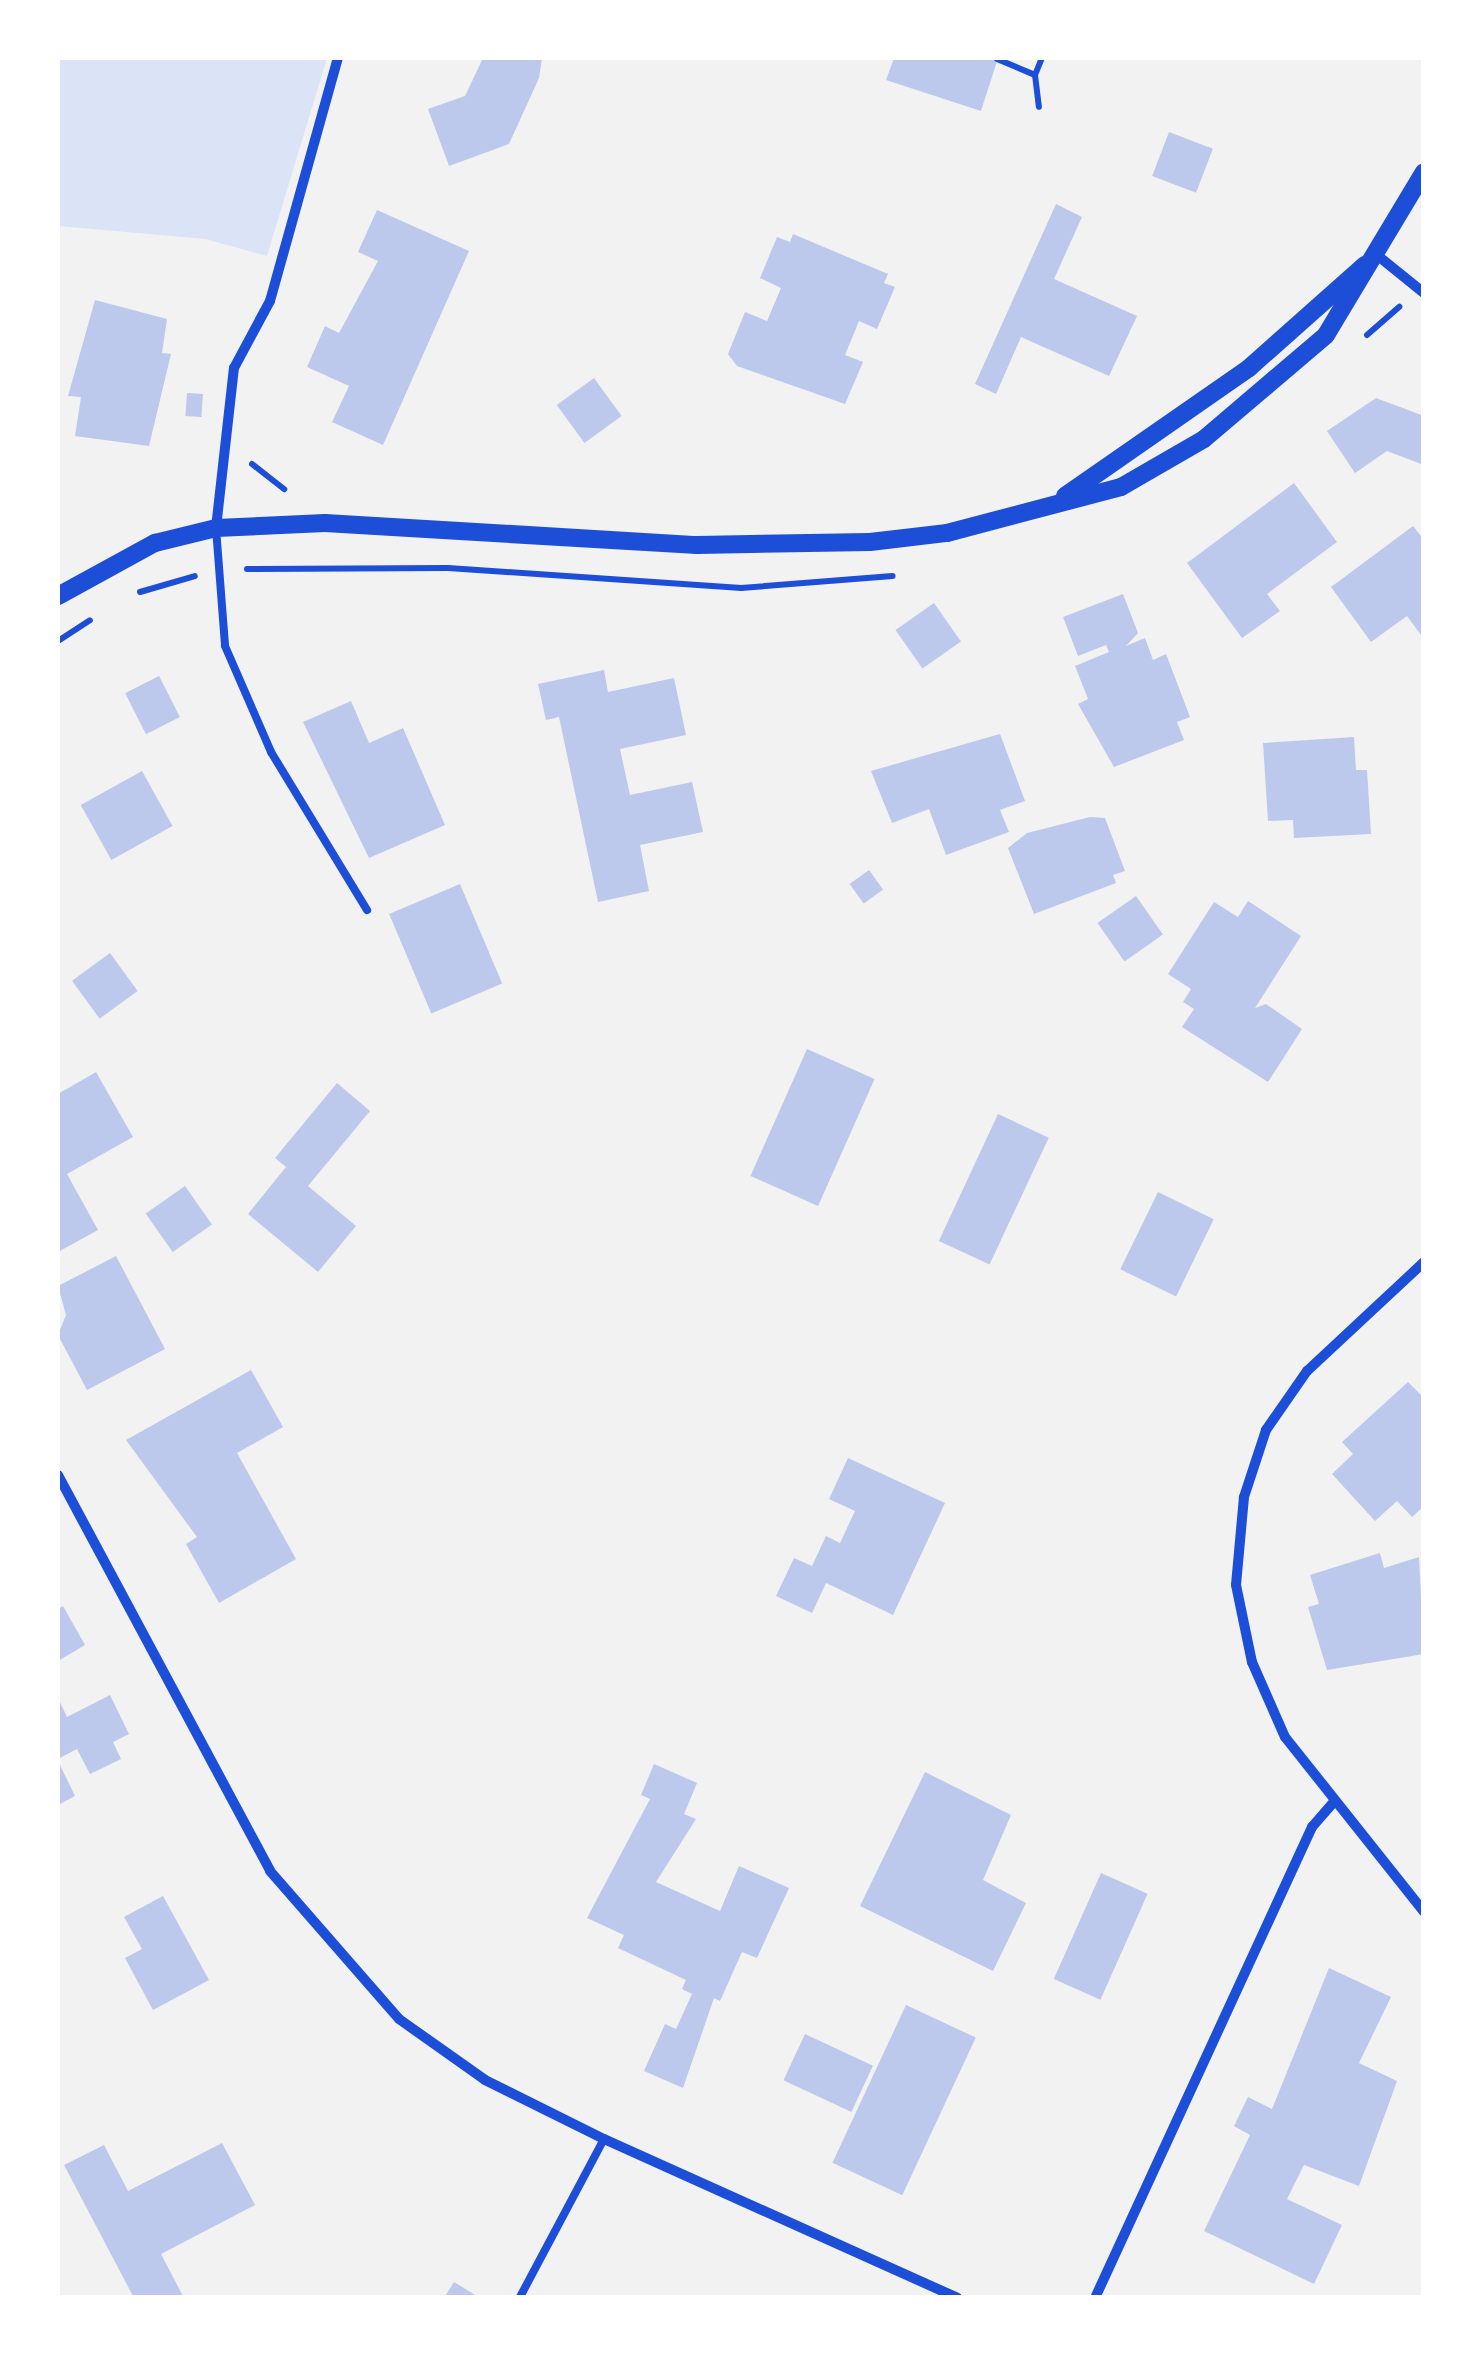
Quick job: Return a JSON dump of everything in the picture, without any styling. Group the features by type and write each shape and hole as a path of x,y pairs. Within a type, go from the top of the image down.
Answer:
{"street":[{"path":"216,528 234,368 270,301 338,58"},
{"path":"58,596 155,543 216,528 325,523 795,545 947,533 1120,487 1204,440 1326,334 1424,172"},
{"path":"1060,500 1249,368 1377,255"},
{"path":"1377,255 1424,293"},
{"path":"1424,1262 1306,1371 1266,1430 1244,1497 1236,1585 1252,1662 1285,1737 1333,1803 1424,1912"},
{"path":"58,1476 270,1871 327,1946 399,2019 485,2080 604,2139 957,2298"},
{"path":"1094,2298 1312,1828 1333,1803"}],"lane":[{"path":"216,528 225,646 271,752 367,910"},
{"path":"520,2297 604,2139"}],"path":[{"path":"1038,108 1035,75 1042,58"},
{"path":"997,59 1035,75"}],"shaded area":[{"path":"58,58 327,58 267,256 205,239 58,226"}],"building":[{"path":"483,58 542,58 539,78 509,144 449,166 428,109 465,96"},
{"path":"894,58 998,58 981,111 886,80"},
{"path":"1169,132 1213,149 1196,193 1152,176"},
{"path":"1056,204 1082,217 1054,279 1137,316 1109,376 1021,337 996,394 975,384"},
{"path":"377,210 469,251 383,445 332,422 349,386 307,367 325,326 339,333 378,261 358,252"},
{"path":"793,234 888,274 884,283 895,287 877,329 859,321 845,355 863,362 845,404 737,366 728,354 745,312 767,321 781,288 760,278 777,237 790,242"},
{"path":"95,300 167,319 162,353 171,354 149,446 75,436 81,397 68,396"},
{"path":"594,378 622,416 584,443 557,405"},
{"path":"187,393 203,394 201,417 185,416"},
{"path":"1376,398 1424,416 1424,465 1387,451 1355,473 1327,431"},
{"path":"1294,483 1337,542 1267,594 1280,611 1242,638 1187,563"},
{"path":"1413,526 1424,540 1424,639 1407,616 1371,642 1331,587"},
{"path":"1123,594 1138,633 1126,646 1145,638 1153,660 1166,654 1190,717 1177,722 1184,740 1114,767 1078,704 1088,699 1075,666 1109,652 1106,645 1078,656 1063,617"},
{"path":"934,603 961,642 922,668 895,630"},
{"path":"604,670 608,692 674,678 686,735 620,749 630,795 692,782 703,832 640,845 649,891 598,902 559,717 546,720 538,684"},
{"path":"159,676 180,717 146,734 125,693"},
{"path":"351,701 369,743 403,728 445,825 369,858 303,722"},
{"path":"1000,734 1025,801 1000,810 1009,832 946,855 929,809 892,823 871,771"},
{"path":"1354,737 1356,770 1367,770 1371,834 1294,838 1293,820 1268,821 1263,743"},
{"path":"142,771 173,826 111,860 81,805"},
{"path":"1090,817 1105,818 1125,871 1113,875 1116,883 1034,914 1008,848 1027,833"},
{"path":"869,870 883,889 864,904 850,884"},
{"path":"460,884 502,983 431,1014 389,914"},
{"path":"1136,896 1163,935 1124,961 1097,923"},
{"path":"1248,901 1301,936 1255,1008 1266,1004 1302,1029 1268,1082 1182,1027 1194,1009 1183,1002 1191,989 1168,974 1214,902 1238,917"},
{"path":"110,953 138,991 100,1019 72,981"},
{"path":"807,1049 875,1079 818,1206 750,1176"},
{"path":"96,1072 133,1137 67,1174 98,1230 58,1252 58,1094"},
{"path":"337,1083 370,1111 308,1186 356,1226 318,1272 248,1214 286,1167 275,1158"},
{"path":"998,1114 1049,1138 990,1265 939,1241"},
{"path":"185,1186 212,1225 173,1252 146,1214"},
{"path":"1158,1192 1214,1219 1176,1296 1120,1269"},
{"path":"116,1256 165,1349 87,1390 58,1335 66,1315 58,1286"},
{"path":"251,1370 283,1427 237,1453 296,1559 219,1603 186,1544 197,1537 126,1440"},
{"path":"1408,1382 1424,1398 1424,1506 1412,1517 1397,1501 1375,1521 1332,1474 1353,1454 1342,1442"},
{"path":"848,1458 945,1503 893,1615 826,1583 812,1613 776,1596 794,1558 812,1566 826,1536 840,1543 855,1511 829,1499"},
{"path":"1380,1553 1384,1568 1419,1557 1424,1654 1327,1670 1308,1607 1319,1604 1310,1575"},
{"path":"63,1606 85,1645 58,1661 58,1609"},
{"path":"110,1695 129,1734 113,1742 121,1759 90,1774 77,1749 58,1759 58,1698 67,1717"},
{"path":"58,1761 75,1796 58,1805"},
{"path":"654,1764 697,1783 684,1814 696,1819 656,1882 720,1911 739,1866 789,1888 757,1958 742,1952 720,2001 714,1998 683,2088 644,2071 665,2024 676,2029 692,1994 682,1989 686,1980 618,1948 624,1935 587,1918 650,1799 641,1795"},
{"path":"925,1772 1011,1815 983,1880 1026,1903 993,1971 860,1906"},
{"path":"1101,1873 1148,1894 1100,2000 1054,1979"},
{"path":"163,1896 209,1980 153,2010 125,1958 142,1949 124,1917"},
{"path":"1329,1968 1391,1997 1359,2063 1397,2081 1359,2186 1304,2165 1287,2199 1342,2225 1314,2284 1204,2231 1250,2135 1234,2126 1248,2097 1272,2109"},
{"path":"906,2005 976,2038 902,2195 832,2163"},
{"path":"805,2034 873,2066 851,2112 783,2080"},
{"path":"222,2143 255,2205 161,2254 184,2298 134,2298 64,2165 104,2145 128,2191"},
{"path":"454,2282 480,2298 444,2298"}]}
